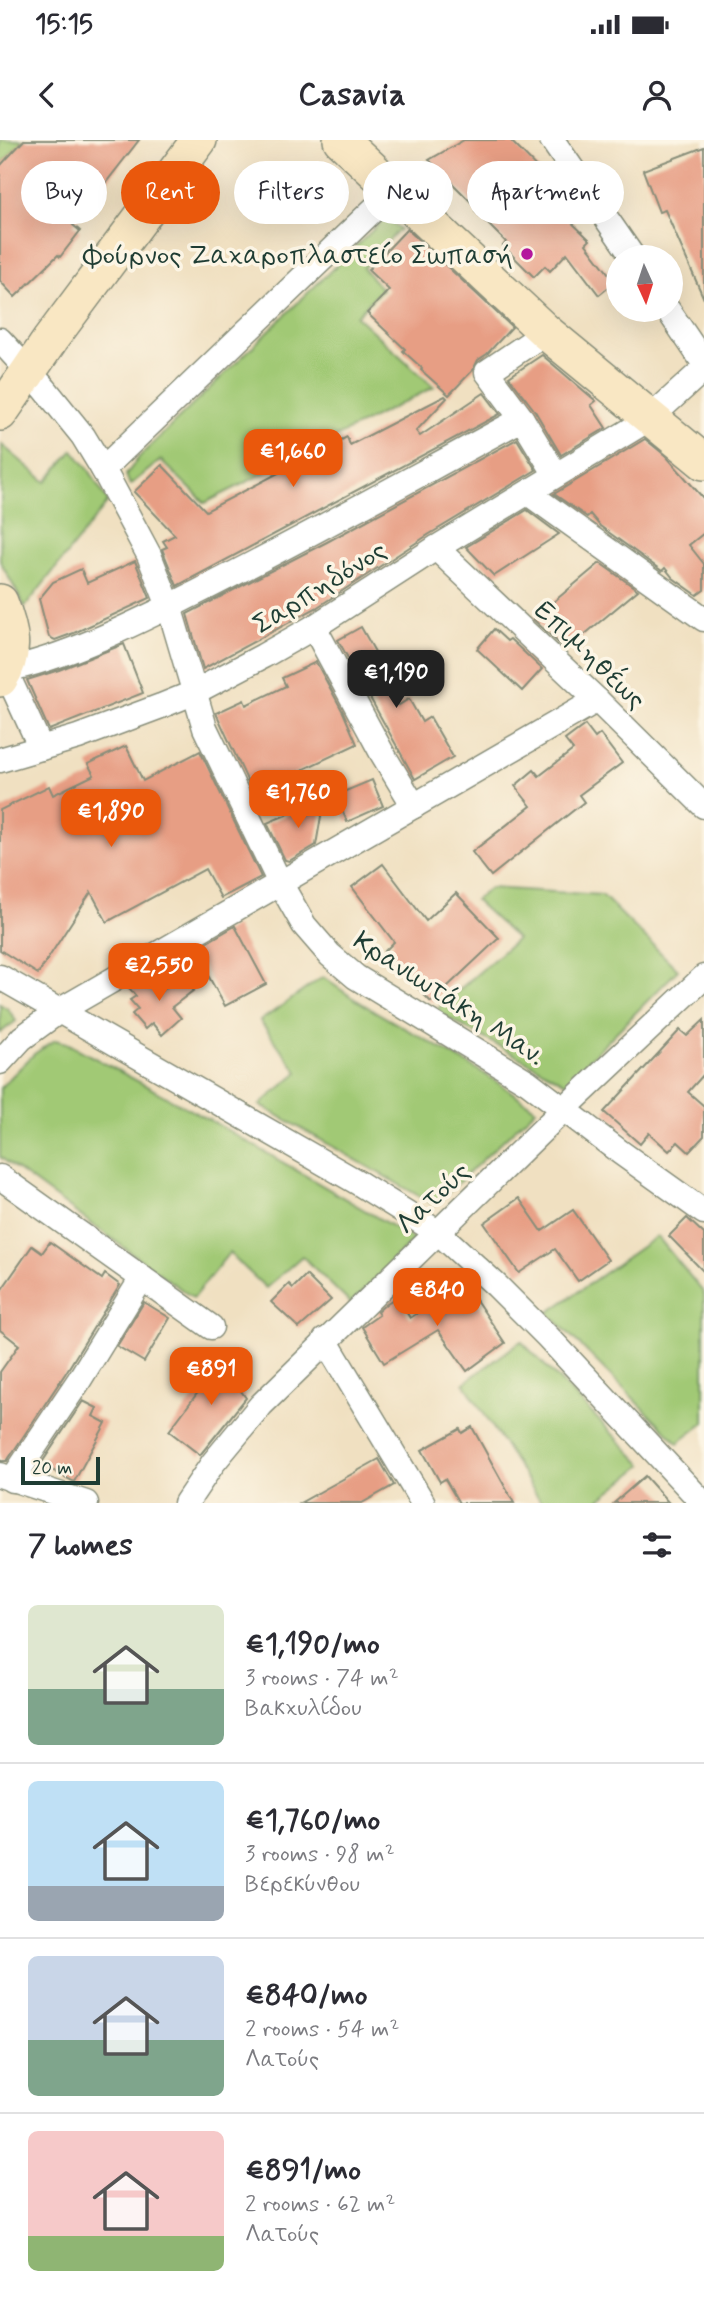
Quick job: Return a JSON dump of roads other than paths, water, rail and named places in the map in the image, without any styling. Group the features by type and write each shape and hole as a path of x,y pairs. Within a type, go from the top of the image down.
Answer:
{"street":[{"path":"0,413 28,370 199,140"},
{"path":"341,140 364,161"},
{"path":"551,140 625,245"},
{"path":"103,469 363,219"},
{"path":"431,224 546,332 704,463"},
{"path":"676,322 704,363"},
{"path":"546,332 487,372 522,419 556,475"},
{"name":"Κρανιωτάκη Μαν.","path":"0,340 76,427 103,469 149,555 169,606 205,728 280,883 304,925 330,956 343,966 405,1008 505,1067 704,1212"},
{"name":"Σαρπηδόνος","path":"0,760 124,720 193,693 254,661 314,627 436,548 649,419 704,369"},
{"path":"3,674 53,656 169,606 278,551 522,419"},
{"path":"527,493 704,619"},
{"name":"Επιμηθέως","path":"436,548 597,700 704,806"},
{"path":"0,602 12,642 3,674 41,748"},
{"path":"314,627 414,806"},
{"path":"0,1062 22,1038 59,1011 597,700"},
{"path":"0,977 357,1182 439,1233 531,1320 703,1503"},
{"name":"Λατούς","path":"186,1503 238,1431 325,1340 704,977"},
{"path":"0,1177 211,1327"},
{"path":"78,1502 6,1477 78,1382 142,1278"},
{"path":"325,1340 423,1503"}],"place":[{"name":"Φούρνος Ζαχαροπλαστείο Σωπασή","path":"527,254"}]}
